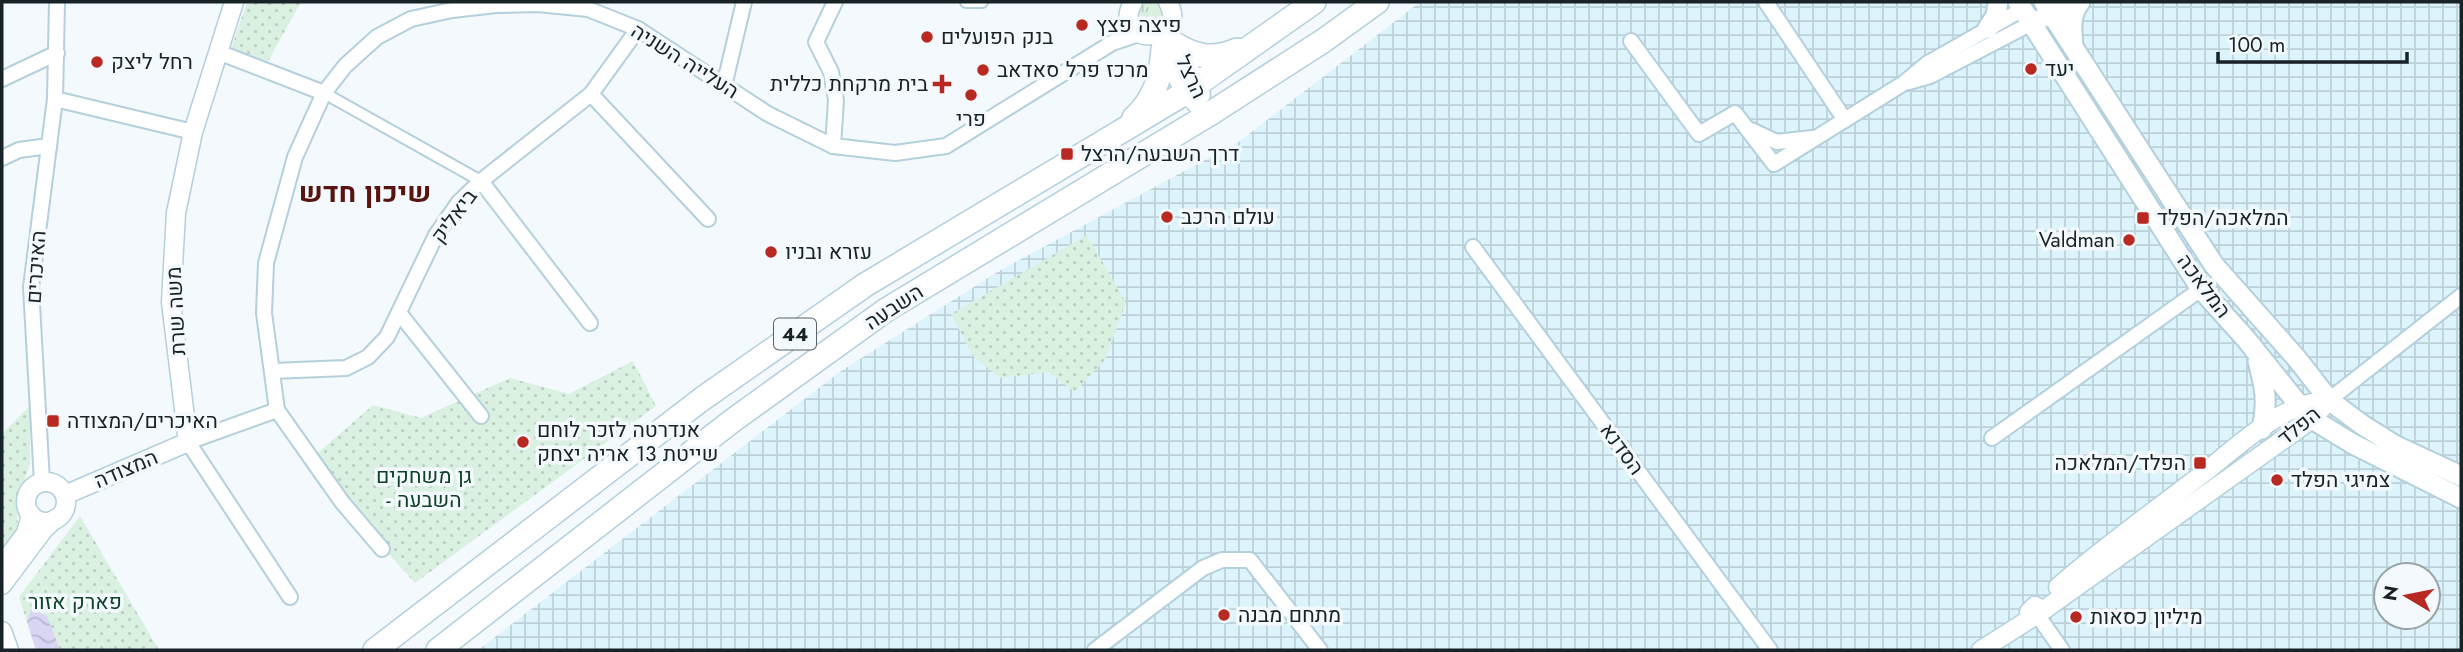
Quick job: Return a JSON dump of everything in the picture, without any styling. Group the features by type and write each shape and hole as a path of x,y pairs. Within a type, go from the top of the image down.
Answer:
{"highway":[{"name":"השבעה","path":"375,650 702,399 865,285 1117,135 1191,88 1314,2"},
{"name":"השבעה","path":"438,650 732,421 886,310 1208,115 1323,41 1377,2"},
{"path":"1117,135 1150,100 1159,78 1160,38 1193,54 1215,57 1242,48 1274,31"}],"main road":[{"path":"1988,28 1996,16 1998,2"},
{"path":"2073,48 2072,22 2078,2"},
{"name":"המלאכה","path":"2034,8 2073,48 2214,265 2298,360 2329,400 2396,446 2461,476"},
{"name":"המלאכה","path":"2034,8 2201,289 2305,412 2353,444 2461,498"},
{"path":"2256,353 2267,395 2262,429"}],"street":[{"name":"האיכרים","path":"42,482 31,287 55,99 57,2"},
{"name":"משה שרת","path":"234,2 193,132 176,213 171,302 188,442 290,597"},
{"path":"724,86 744,2"},
{"path":"833,146 836,100 831,72 816,42 835,2"},
{"path":"966,2 982,2"},
{"path":"1766,2 1844,120"},
{"path":"1631,41 1699,134 1735,113 1774,164 1904,83 1928,63 1988,28 2034,8 2078,2"},
{"name":"העלייה השניה","path":"277,410 264,313 266,263 295,157 324,93 345,66 377,37 411,19 452,10 496,5 538,3 588,9 638,29 768,114 833,146 895,153 946,146 1112,43 1123,31 1130,9"},
{"path":"1160,38 1172,19 1173,4"},
{"path":"1904,83 1930,76 2034,8"},
{"name":"הרצל","path":"1130,9 1133,29 1160,38 1208,115"},
{"name":"ביאליק","path":"272,371 346,368 368,357 387,337 436,235 459,202 481,181 591,94 638,29"},
{"name":"העלייה השניה","path":"1112,43 1160,38"},
{"path":"219,51 324,93 481,181 590,323"},
{"path":"2,79 57,53"},
{"path":"591,94 708,219"},
{"path":"55,99 193,132"},
{"path":"1747,128 1777,142 1817,138"},
{"path":"2,158 19,150 48,146"},
{"name":"הסדנא","path":"1474,247 1770,650"},
{"path":"1992,438 2201,289"},
{"path":"2329,400 2461,296"},
{"path":"400,314 481,416"},
{"name":"הפלד","path":"2036,613 2087,562 2262,429 2329,400"},
{"path":"188,442 277,410 342,502 382,549"},
{"name":"הפלד","path":"1986,647 2036,613 2305,412"},
{"name":"המצודה","path":"65,495 188,442"},
{"path":"2,585 44,529 55,519 64,509 65,495 55,484 42,482 27,495 27,509 31,515 42,521 55,519"},
{"path":"2,565 26,533 31,515"},
{"path":"1095,650 1203,568 1223,560 1250,560 1321,650"},
{"path":"2036,613 2062,650"},
{"path":"2,631 9,650"}],"shaded area":[{"path":"1420,2 2461,2 2461,650 478,650 841,371 999,271 1240,141"}],"green space":[{"path":"1150,0 1160,4 1164,14 1160,24 1150,28 1140,24 1136,14 1140,4"},
{"path":"247,2 301,2 268,61 231,49"},
{"path":"1087,235 1126,303 1105,360 1075,392 1048,372 1000,378 973,356 951,314"},
{"name":"גן משחקים - השבעה","path":"633,361 656,406 415,583 342,502 311,459 373,405 421,418 510,378 569,394"},
{"path":"30,406 30,464 18,499 17,530 2,550 2,434"},
{"name":"פארק אזור","path":"80,516 159,650 36,650 19,597"}],"water":[{"path":"31,609 47,616 60,650 36,650 27,622"}],"place":[{"name":"פיצה פצץ","path":"1082,25"},
{"name":"בנק הפועלים","path":"927,37"},
{"name":"רחל ליצק","path":"97,62"},
{"name":"יעד","path":"2031,69"},
{"name":"מרכז פרל סאדאב","path":"983,70"},
{"name":"בית מרקחת כללית","path":"942,84"},
{"name":"פרי","path":"971,95"},
{"name":"דרך השבעה/הרצל","path":"1067,154"},
{"name":"עולם הרכב","path":"1167,217"},
{"name":"המלאכה/הפלד","path":"2143,218"},
{"name":"Valdman","path":"2129,240"},
{"name":"עזרא ובניו","path":"771,252"},
{"name":"האיכרים/המצודה","path":"53,421"},
{"name":"אנדרטה לזכר לוחם שייטת 13 אריה יצחק","path":"523,442"},
{"name":"הפלד/המלאכה","path":"2200,463"},
{"name":"צמיגי הפלד","path":"2277,480"},
{"name":"מתחם מבנה","path":"1224,615"},
{"name":"מיליון כסאות","path":"2076,617"}],"district":[{"name":"שיכון חדש","path":"365,192"}]}
